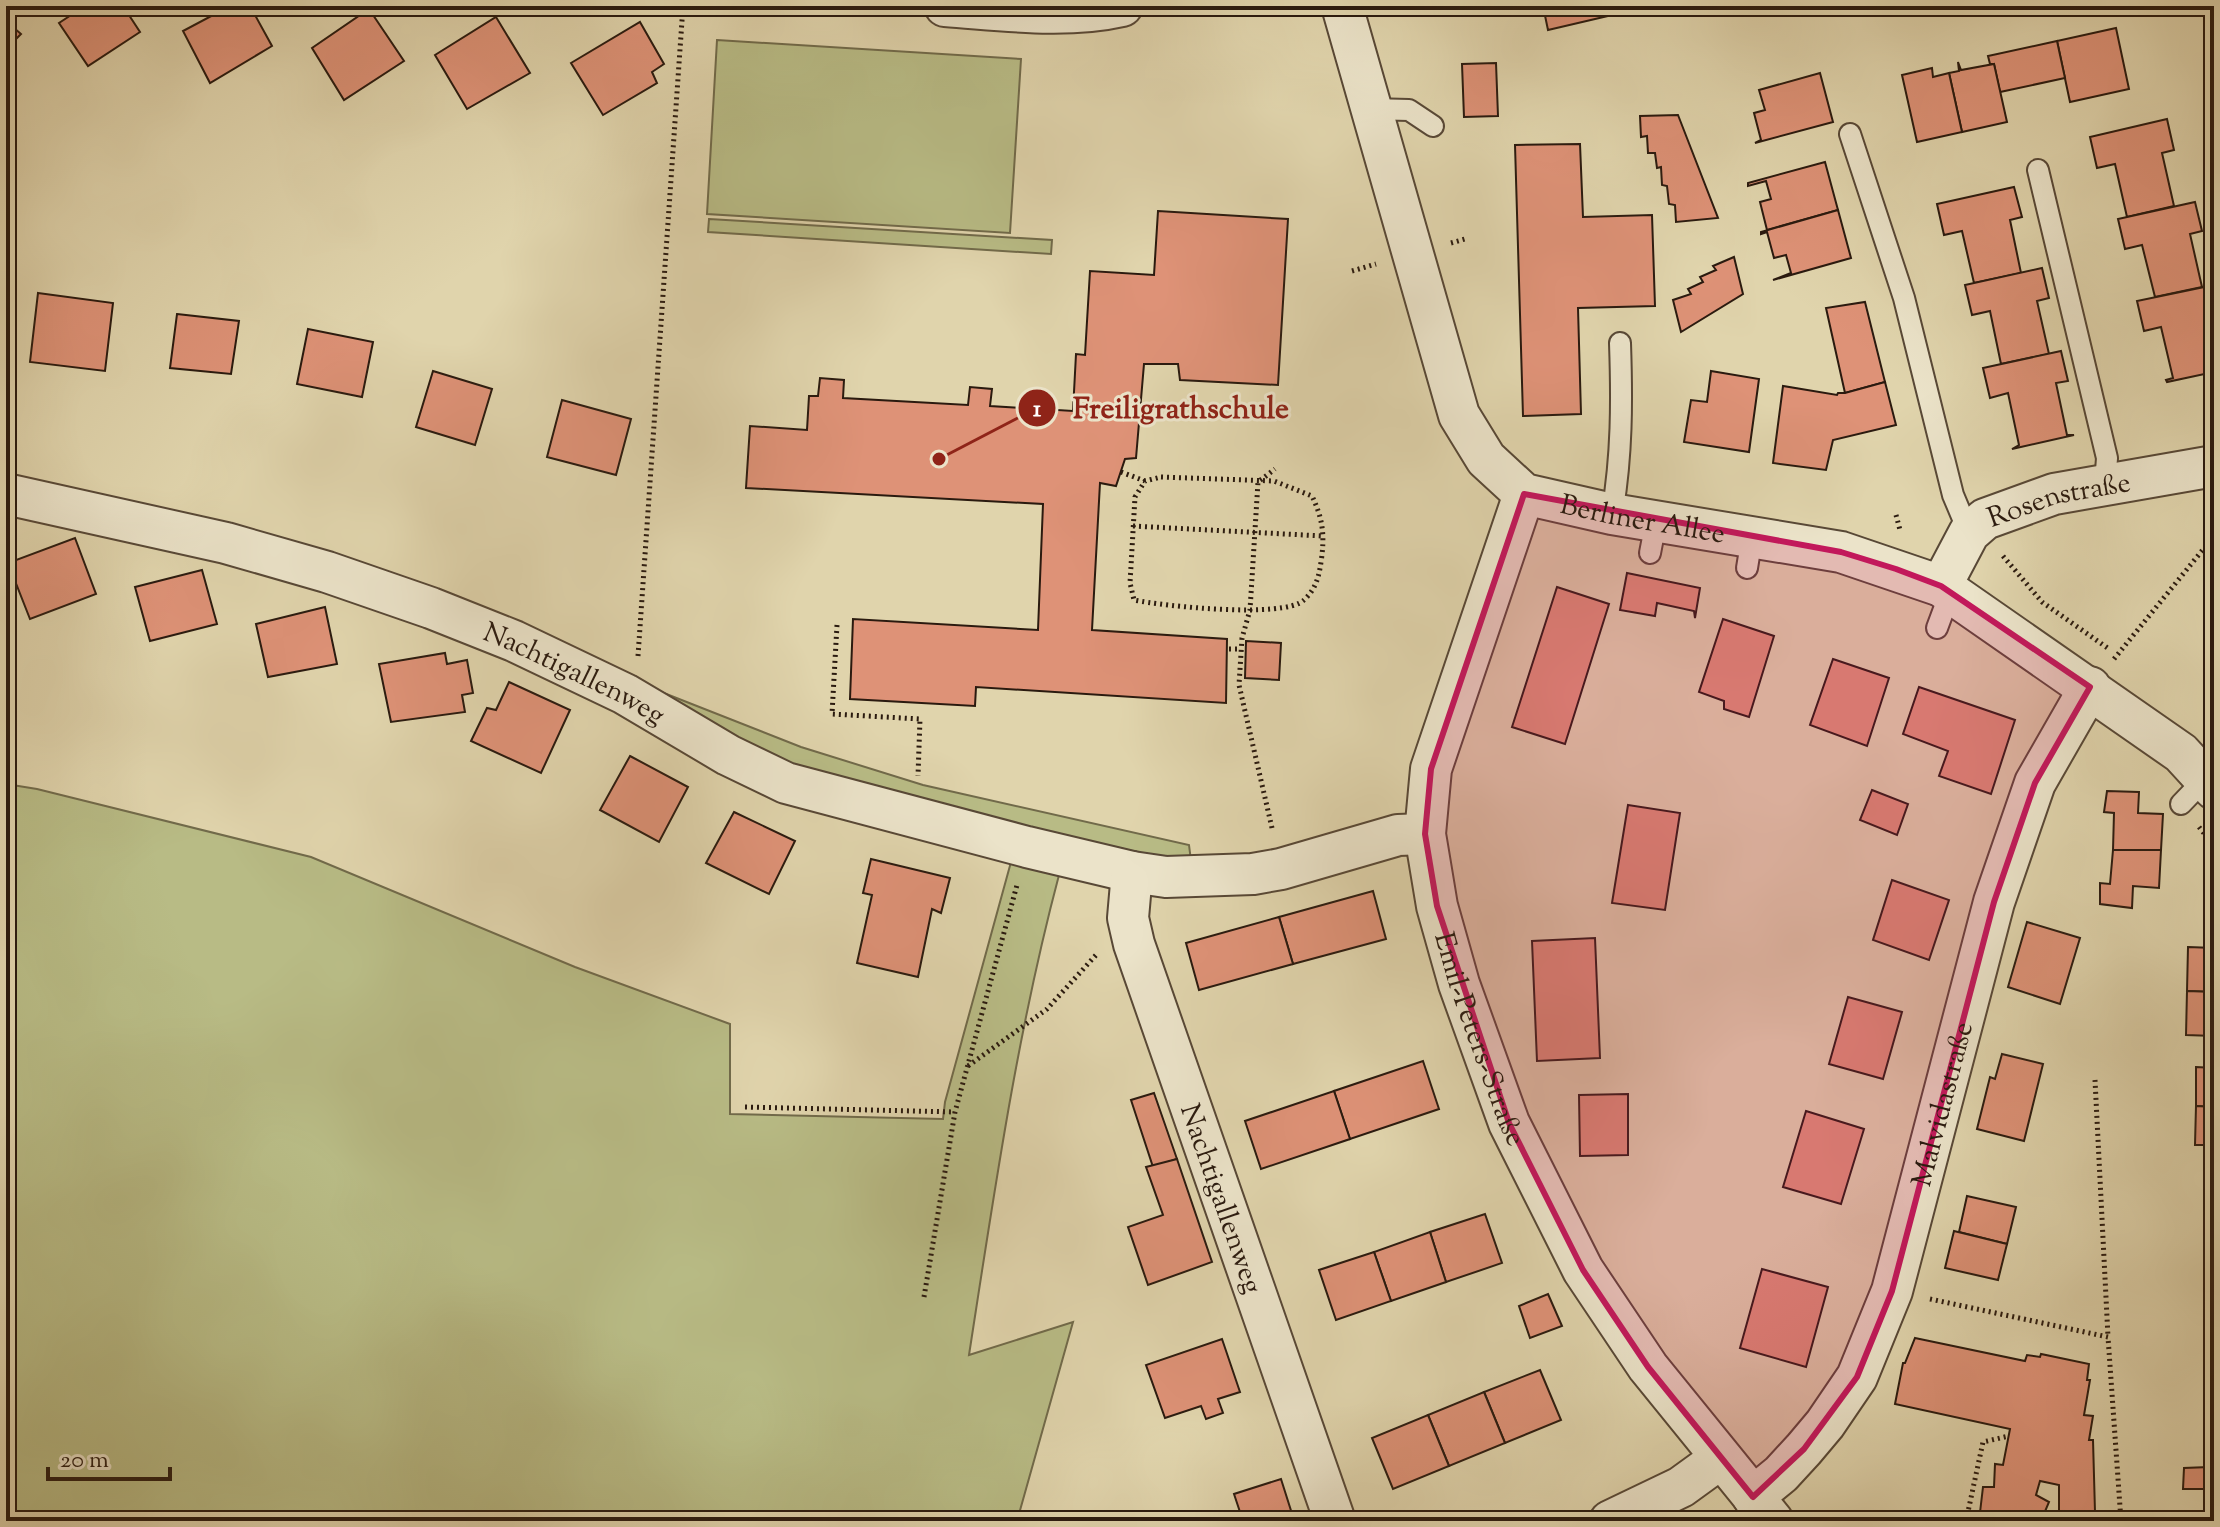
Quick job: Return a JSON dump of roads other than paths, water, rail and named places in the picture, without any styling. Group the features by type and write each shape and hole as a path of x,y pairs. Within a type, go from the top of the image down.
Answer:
{"street":[{"path":"945,6 1046,13 1106,10 1122,6"},
{"name":"Berliner Allee","path":"1342,6 1459,415 1486,459 1524,494 1612,514 1653,537 1750,552 1841,552 1943,602 2090,687 2181,753 2200,791"},
{"name":"Rosenstraße","path":"1943,602 1983,541 1985,519 2054,494 2214,466"},
{"name":"Nachtigallenweg","path":"6,494 226,543 327,572 514,641 625,694 728,755 786,783 1027,847 1166,877 1253,874 1281,869 1398,835 1425,834"},
{"name":"Emil-Peters-Straße","path":"1524,494 1431,769 1425,834 1437,906 1455,971 1509,1123 1583,1270 1648,1367 1763,1509"},
{"name":"Malvidastraße","path":"1763,1509 1781,1474 1825,1424 1857,1377 1892,1291 1994,902 2035,783 2090,687"},
{"name":"Nachtigallenweg","path":"1132,872 1128,918 1139,959 1335,1521"},
{"path":"1610,1521 1681,1487 1721,1458"}],"lane":[{"path":"1370,109 1409,110 1433,126"},
{"path":"1850,134 1904,298 1953,495 1983,541"},
{"path":"2038,170 2107,458 2105,484"},
{"path":"1612,514 1619,472 1622,422 1620,343"}],"place":[{"name":"Freiligrathschule","path":"939,459"}]}
